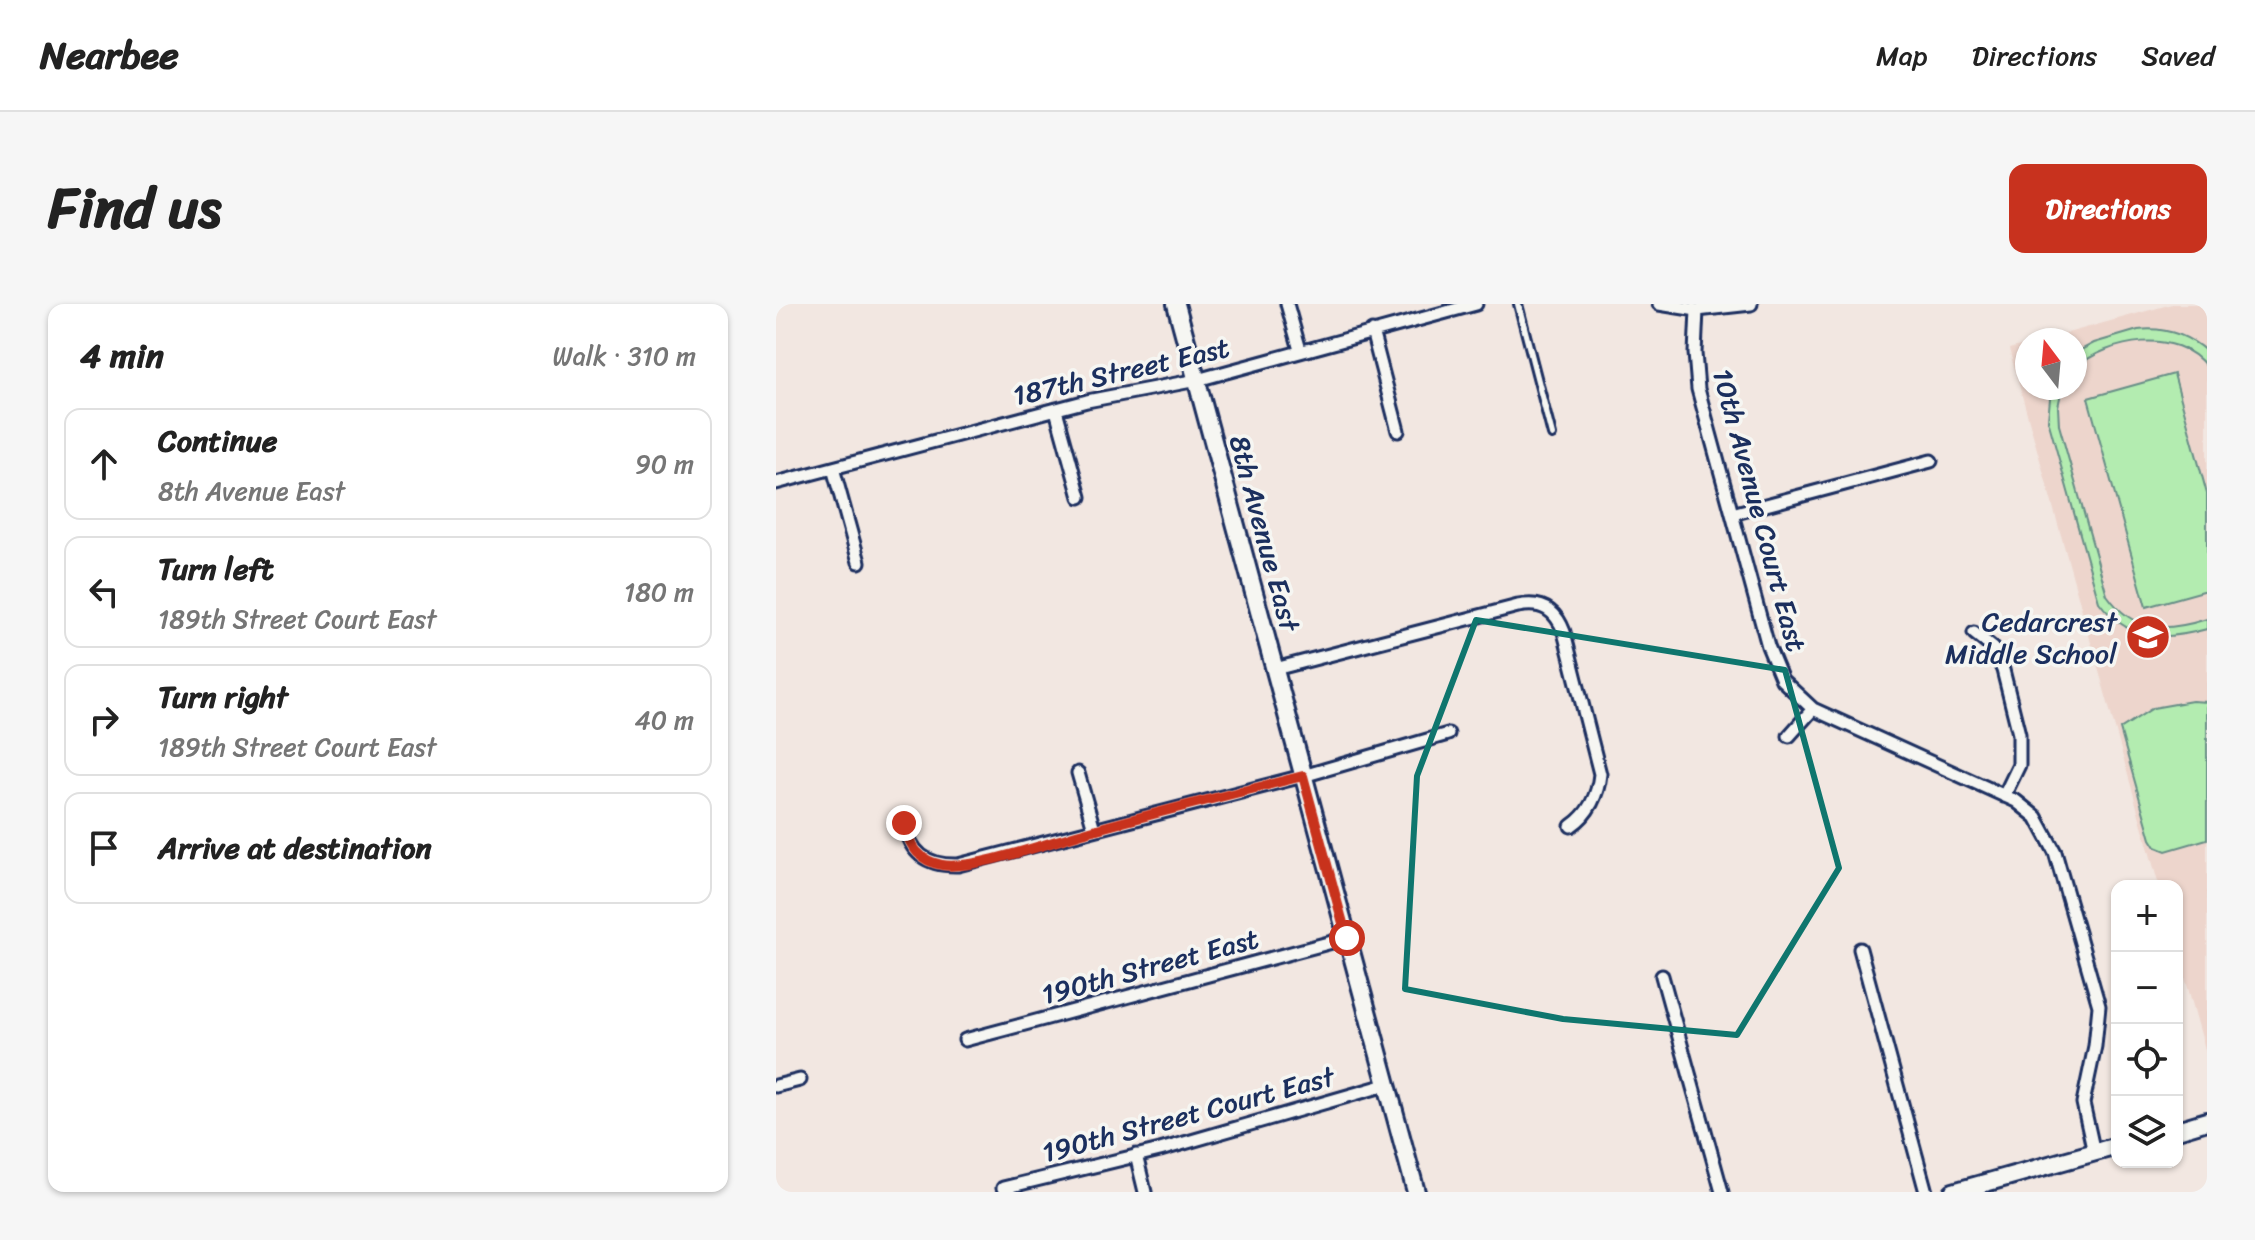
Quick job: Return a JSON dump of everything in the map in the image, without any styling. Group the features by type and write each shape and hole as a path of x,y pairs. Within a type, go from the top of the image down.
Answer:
{"street":[{"name":"8th Avenue East","path":"1176,304 1416,1192"},
{"path":"1287,304 1300,350"},
{"path":"1659,304 1697,310 1751,304"},
{"name":"187th Street East","path":"776,483 1112,395 1197,380 1471,305"},
{"name":"10th Avenue Court East","path":"1697,310 1695,353 1698,389 1768,646 1782,680 1813,709 2027,809 2047,833 2063,874 2099,1006 2099,1025 2083,1103 2094,1153"},
{"path":"1372,331 1398,431"},
{"path":"1056,410 1080,497"},
{"path":"1732,514 1931,461"},
{"path":"833,468 859,562"},
{"path":"1275,669 1530,603 1546,607 1559,619 1564,632 1600,774 1595,798 1579,821 1571,826"},
{"path":"1974,633 1993,648 2003,670 2019,734 2019,765 2004,796"},
{"path":"1789,736 1813,709"},
{"path":"904,823 908,841 915,851 932,862 943,865 979,861 1303,776 1448,734"},
{"path":"1078,773 1094,829"},
{"name":"190th Street East","path":"965,1040 1347,938"},
{"path":"1860,949 1926,1192"},
{"path":"1662,976 1722,1192"},
{"path":"776,1086 800,1080"},
{"name":"190th Street Court East","path":"1003,1188 1136,1155 1386,1085"},
{"path":"2183,1128 2207,1121"},
{"path":"1953,1192 2111,1148"},
{"path":"1136,1155 1145,1192"}],"lane":[{"path":"1518,304 1552,435"}],"highlighted area":[{"path":"1476,620 1785,670 1839,868 1737,1035 1563,1019 1405,989 1417,776"}],"shaded area":[{"name":"Cedarcrest Middle School","path":"2172,304 2207,304 2207,1056 2183,970 2183,880 2157,880 2023,400 2087,400 2085,328"},
{"name":"Cedarcrest Middle School","path":"2015,347 2015,370 2009,349"}],"green space":[{"path":"2138,330 2166,331 2192,341 2207,352 2207,367 2194,354 2161,342 2124,344 2087,359 2087,347"},
{"path":"2174,374 2207,494 2207,590 2146,607 2088,398"},
{"path":"2050,400 2059,400 2059,425 2107,595 2118,608 2140,623 2164,627 2207,619 2207,629 2176,635 2148,635 2122,625 2099,602 2048,420"},
{"path":"2192,701 2207,702 2207,839 2166,851 2156,847 2151,839 2120,729 2153,708"}],"place":[{"name":"Cedarcrest Middle School","path":"2148,637"}],"route":[{"path":"904,823 908,841 915,851 932,862 958,865 1303,776 1347,938"}]}
